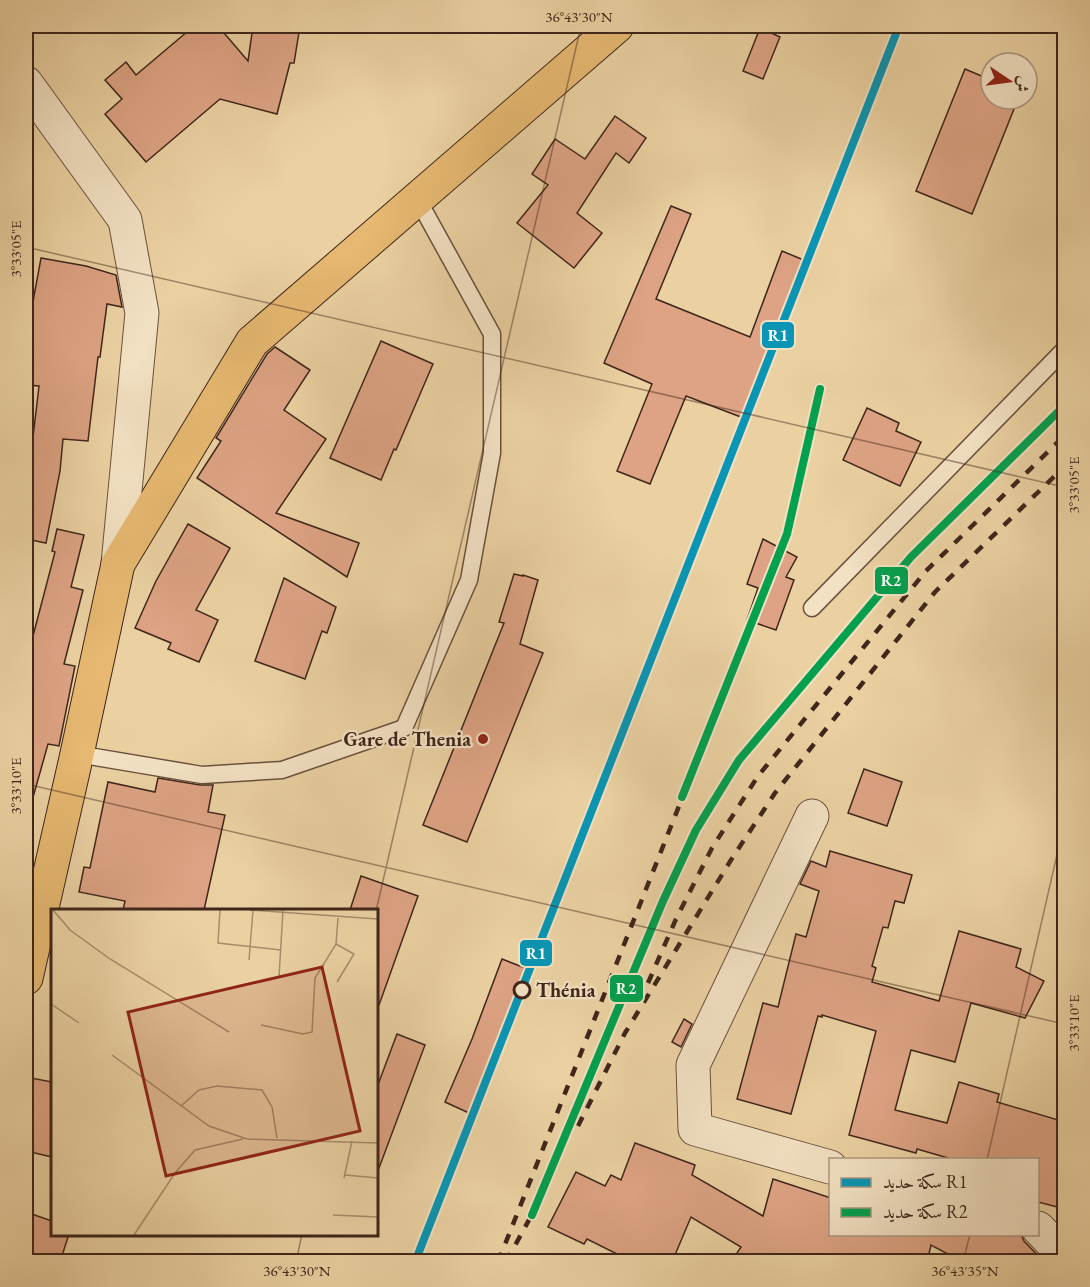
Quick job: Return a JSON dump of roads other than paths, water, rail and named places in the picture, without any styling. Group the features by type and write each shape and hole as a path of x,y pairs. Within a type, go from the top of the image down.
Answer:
{"main road":[{"path":"26,978 118,564 252,342 617,26"}],"street":[{"path":"26,83 124,220 138,290 142,313 118,564"},
{"path":"812,816 693,1065 695,1129 829,1166"},
{"path":"1039,1229 1065,1256"}],"lane":[{"path":"77,754 202,775 282,770 404,728 469,580 492,453 492,334 417,198"},
{"path":"812,608 1065,350"}],"railway":[{"path":"415,1262 899,26"},
{"path":"498,1262 787,534 820,389"},
{"path":"532,1215 663,901 696,830 739,760 911,557 1064,406"},
{"path":"648,983 676,919 712,848 758,776 926,571 1064,436"},
{"path":"578,1126 625,1033 731,860 775,793 935,592 1064,467"},
{"path":"506,1262 535,1209"}],"rail line":[{"name":"R1","path":"415,1262 899,26"},
{"name":"R2","path":"682,797 787,534 820,389"},
{"name":"R2","path":"532,1215 663,901 696,830 739,760 911,557 1064,406"}],"place":[{"name":"Gare de Thenia","path":"483,739"},
{"name":"Thénia","path":"522,990"}]}
